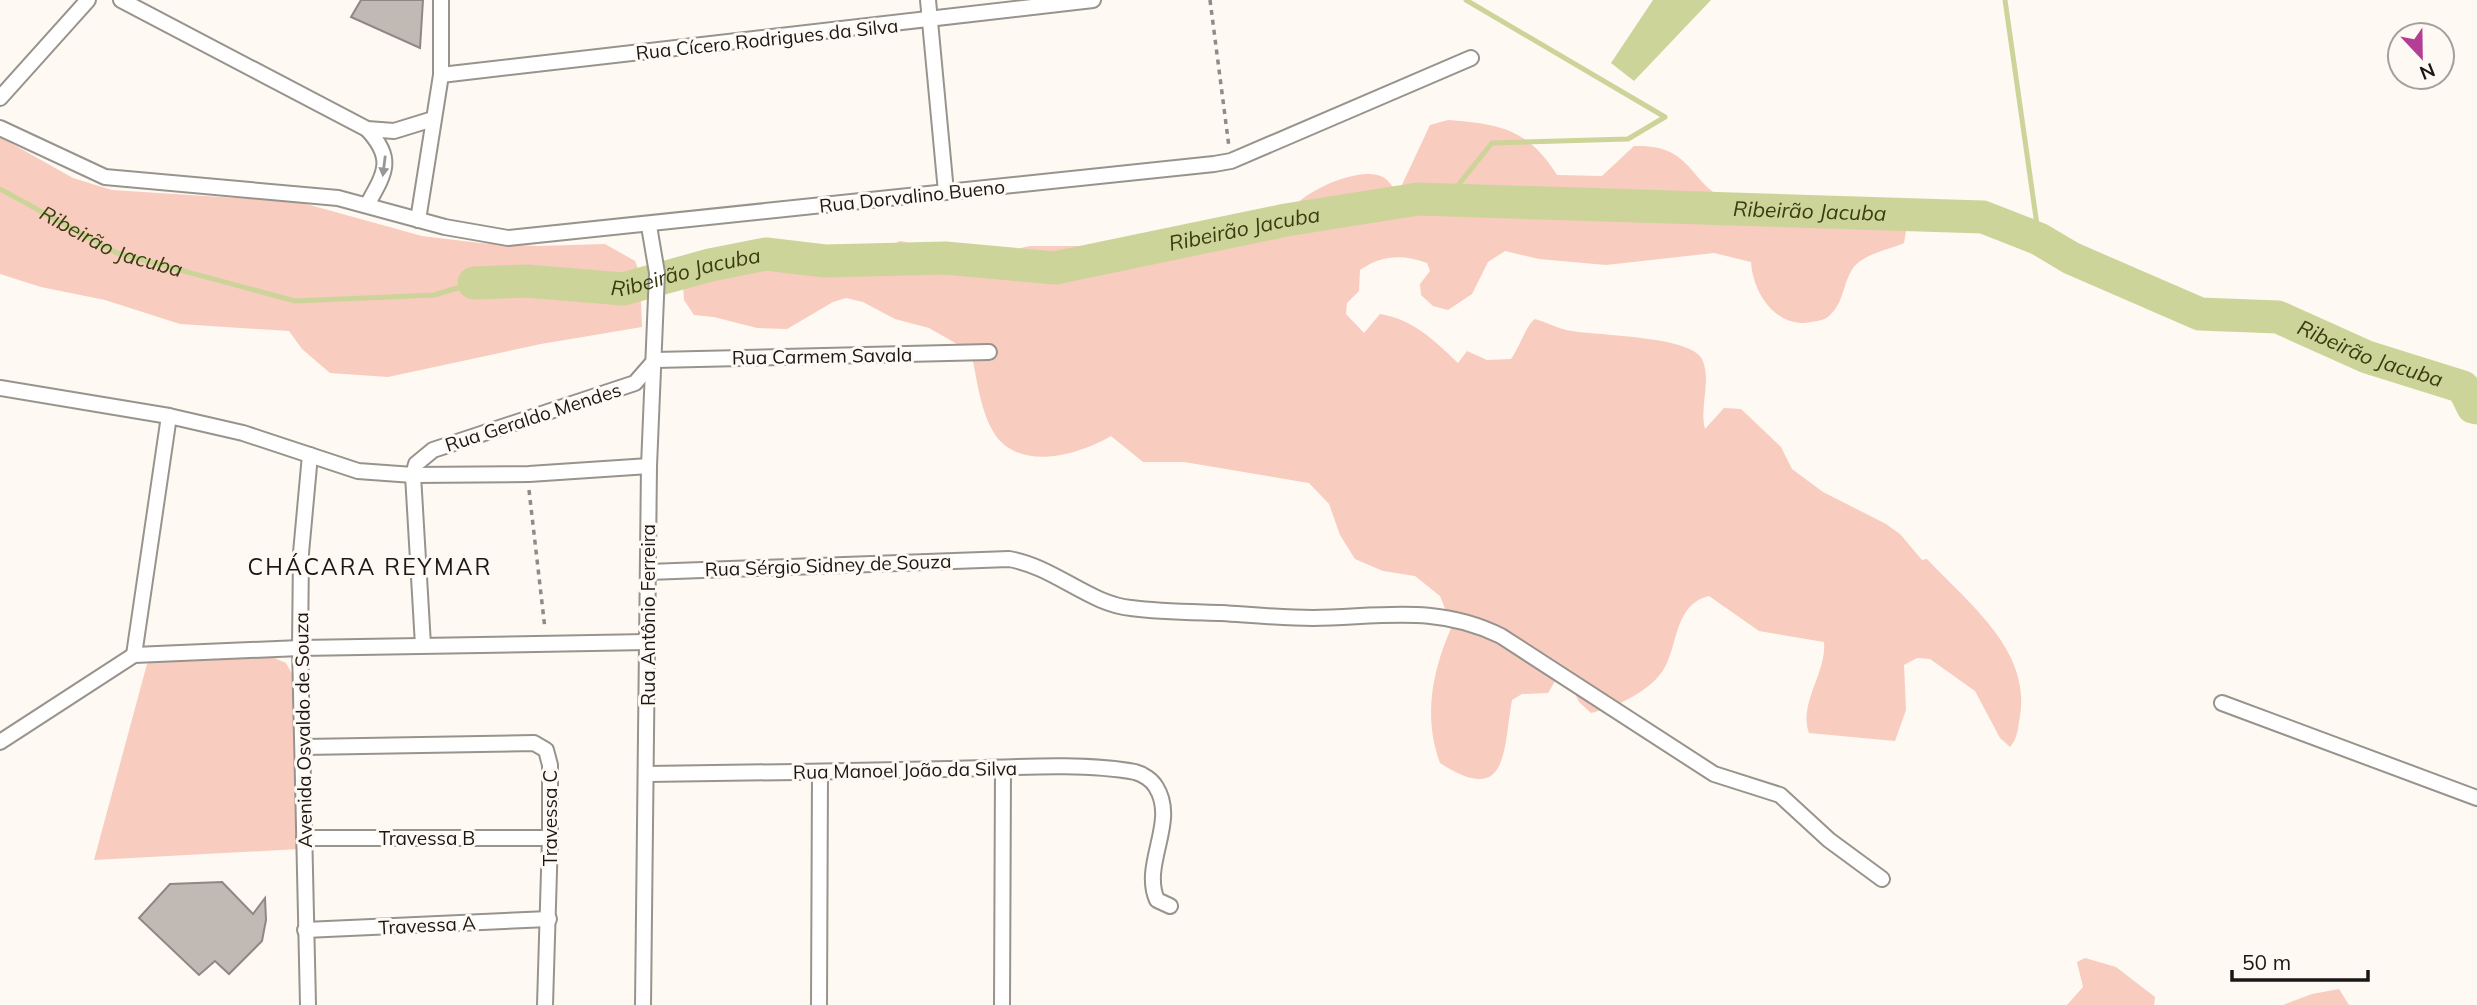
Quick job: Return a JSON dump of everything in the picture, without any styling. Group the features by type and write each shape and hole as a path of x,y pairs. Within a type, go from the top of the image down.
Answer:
{"street":[{"path":"0,98 88,0"},
{"path":"121,0 367,128 394,131 433,119"},
{"path":"418,220 442,75 441,0"},
{"path":"929,0 946,192"},
{"name":"Rua Cícero Rodrigues da Silva","path":"442,75 931,21 1093,0"},
{"name":"Rua Dorvalino Bueno","path":"0,128 105,177 338,198 418,220 508,239 649,226 1231,160 1471,58"},
{"path":"367,128 379,142 386,167 367,205"},
{"name":"Rua Antônio Ferreira","path":"643,1005 648,774 649,466 657,273 649,226"},
{"name":"Rua Carmem Savala","path":"655,360 989,352"},
{"name":"Rua Geraldo Mendes","path":"413,475 416,464 433,450 635,383 655,360"},
{"path":"0,388 169,416 243,433 358,471 413,475 529,474 649,466"},
{"path":"134,655 169,416"},
{"name":"Avenida Osvaldo de Souza","path":"308,1005 300,648 301,553 310,455"},
{"path":"413,475 423,645"},
{"name":"Rua Sérgio Sidney de Souza","path":"648,572 1009,559 1031,563 1101,599 1131,608 1312,618 1410,613 1447,616 1476,623 1501,636 1714,774 1780,795 1829,840 1882,879"},
{"path":"0,742 134,655 300,648 648,642"},
{"path":"2222,703 2477,799"},
{"name":"Travessa C","path":"304,747 534,743 546,750 549,758 550,838 545,1005"},
{"path":"1002,1005 1003,768"},
{"name":"Rua Manoel João da Silva","path":"648,774 1003,768 1106,769 1138,773 1157,787 1164,813 1151,888 1157,900 1170,906"},
{"path":"818,1005 820,772"},
{"name":"Travessa B","path":"304,838 550,838"},
{"name":"Travessa A","path":"305,930 549,919"}],"path":[{"path":"1210,0 1231,160"},
{"path":"529,474 530,512 547,645"}],"shaded area":[{"path":"1653,0 1711,0 1634,81 1611,63"},
{"path":"1448,120 1510,131 1535,147 1557,175 1602,176 1634,146 1654,147 1681,159 1707,187 1733,202 1762,205 1813,197 1878,199 1906,231 1904,243 1859,262 1850,273 1836,308 1829,316 1819,321 1799,323 1778,315 1769,307 1756,286 1751,262 1714,253 1606,265 1539,259 1505,251 1488,262 1472,294 1448,310 1433,306 1421,295 1420,284 1430,271 1427,263 1401,257 1384,259 1360,270 1359,291 1347,303 1346,314 1364,333 1380,314 1403,321 1432,339 1458,363 1467,351 1487,360 1511,359 1535,319 1566,330 1661,341 1694,351 1705,367 1705,429 1724,408 1741,409 1781,447 1792,469 1823,492 1900,534 1922,560 1927,559 1993,629 2016,670 2021,692 2018,728 2010,747 2000,738 1975,691 1930,659 1917,658 1904,665 1906,710 1895,741 1809,733 1807,711 1824,653 1824,642 1759,631 1709,596 1690,607 1679,626 1665,667 1642,691 1611,707 1591,713 1579,702 1563,668 1548,693 1522,694 1512,700 1507,738 1498,768 1490,776 1479,779 1462,775 1440,763 1432,729 1435,677 1452,626 1440,596 1415,576 1383,571 1355,559 1340,535 1329,504 1309,483 1184,462 1143,462 1111,436 1084,449 1068,453 1036,457 1021,454 1007,447 996,436 986,417 971,352 929,328 895,319 863,302 846,298 833,302 787,329 757,328 694,315 684,300 683,286 698,275 716,269 736,266 840,266 900,241 954,259 963,251 962,248 998,253 1030,246 1124,246 1160,249 1214,239 1291,210 1308,195 1347,177 1373,174 1384,178 1395,189 1401,187 1430,125"},
{"path":"0,137 73,178 112,190 299,202 422,236 480,243 538,246 605,244 635,261 640,274 642,327 541,344 388,377 330,373 302,349 289,331 180,324 105,300 41,287 0,274"},
{"path":"267,655 286,663 297,683 299,849 94,860 147,664 155,658"},
{"path":"2085,958 2116,967 2155,997 2154,1005 2067,1005 2083,987 2077,962"},
{"path":"2339,989 2349,1005 2283,1005 2312,994"}],"building":[{"path":"361,0 423,0 420,48 351,17"},
{"path":"222,882 253,914 265,898 266,920 262,941 229,974 215,961 199,975 139,918 170,884"}],"waterway":[{"path":"1446,200 1492,143 1628,139 1665,117 1466,0"},
{"path":"2005,0 2039,239"},
{"name":"Ribeirão Jacuba","path":"0,189 117,253 295,301 434,295 474,283"},
{"name":"Ribeirão Jacuba","path":"474,283 526,281 623,289 710,265 766,254 825,261 945,258 1055,268 1286,220 1418,199 1983,217 2039,239 2071,258 2200,314 2278,317 2367,357 2463,387 2473,407 2477,408"}],"district":[{"name":"CHÁCARA REYMAR","path":"370,567"}]}
